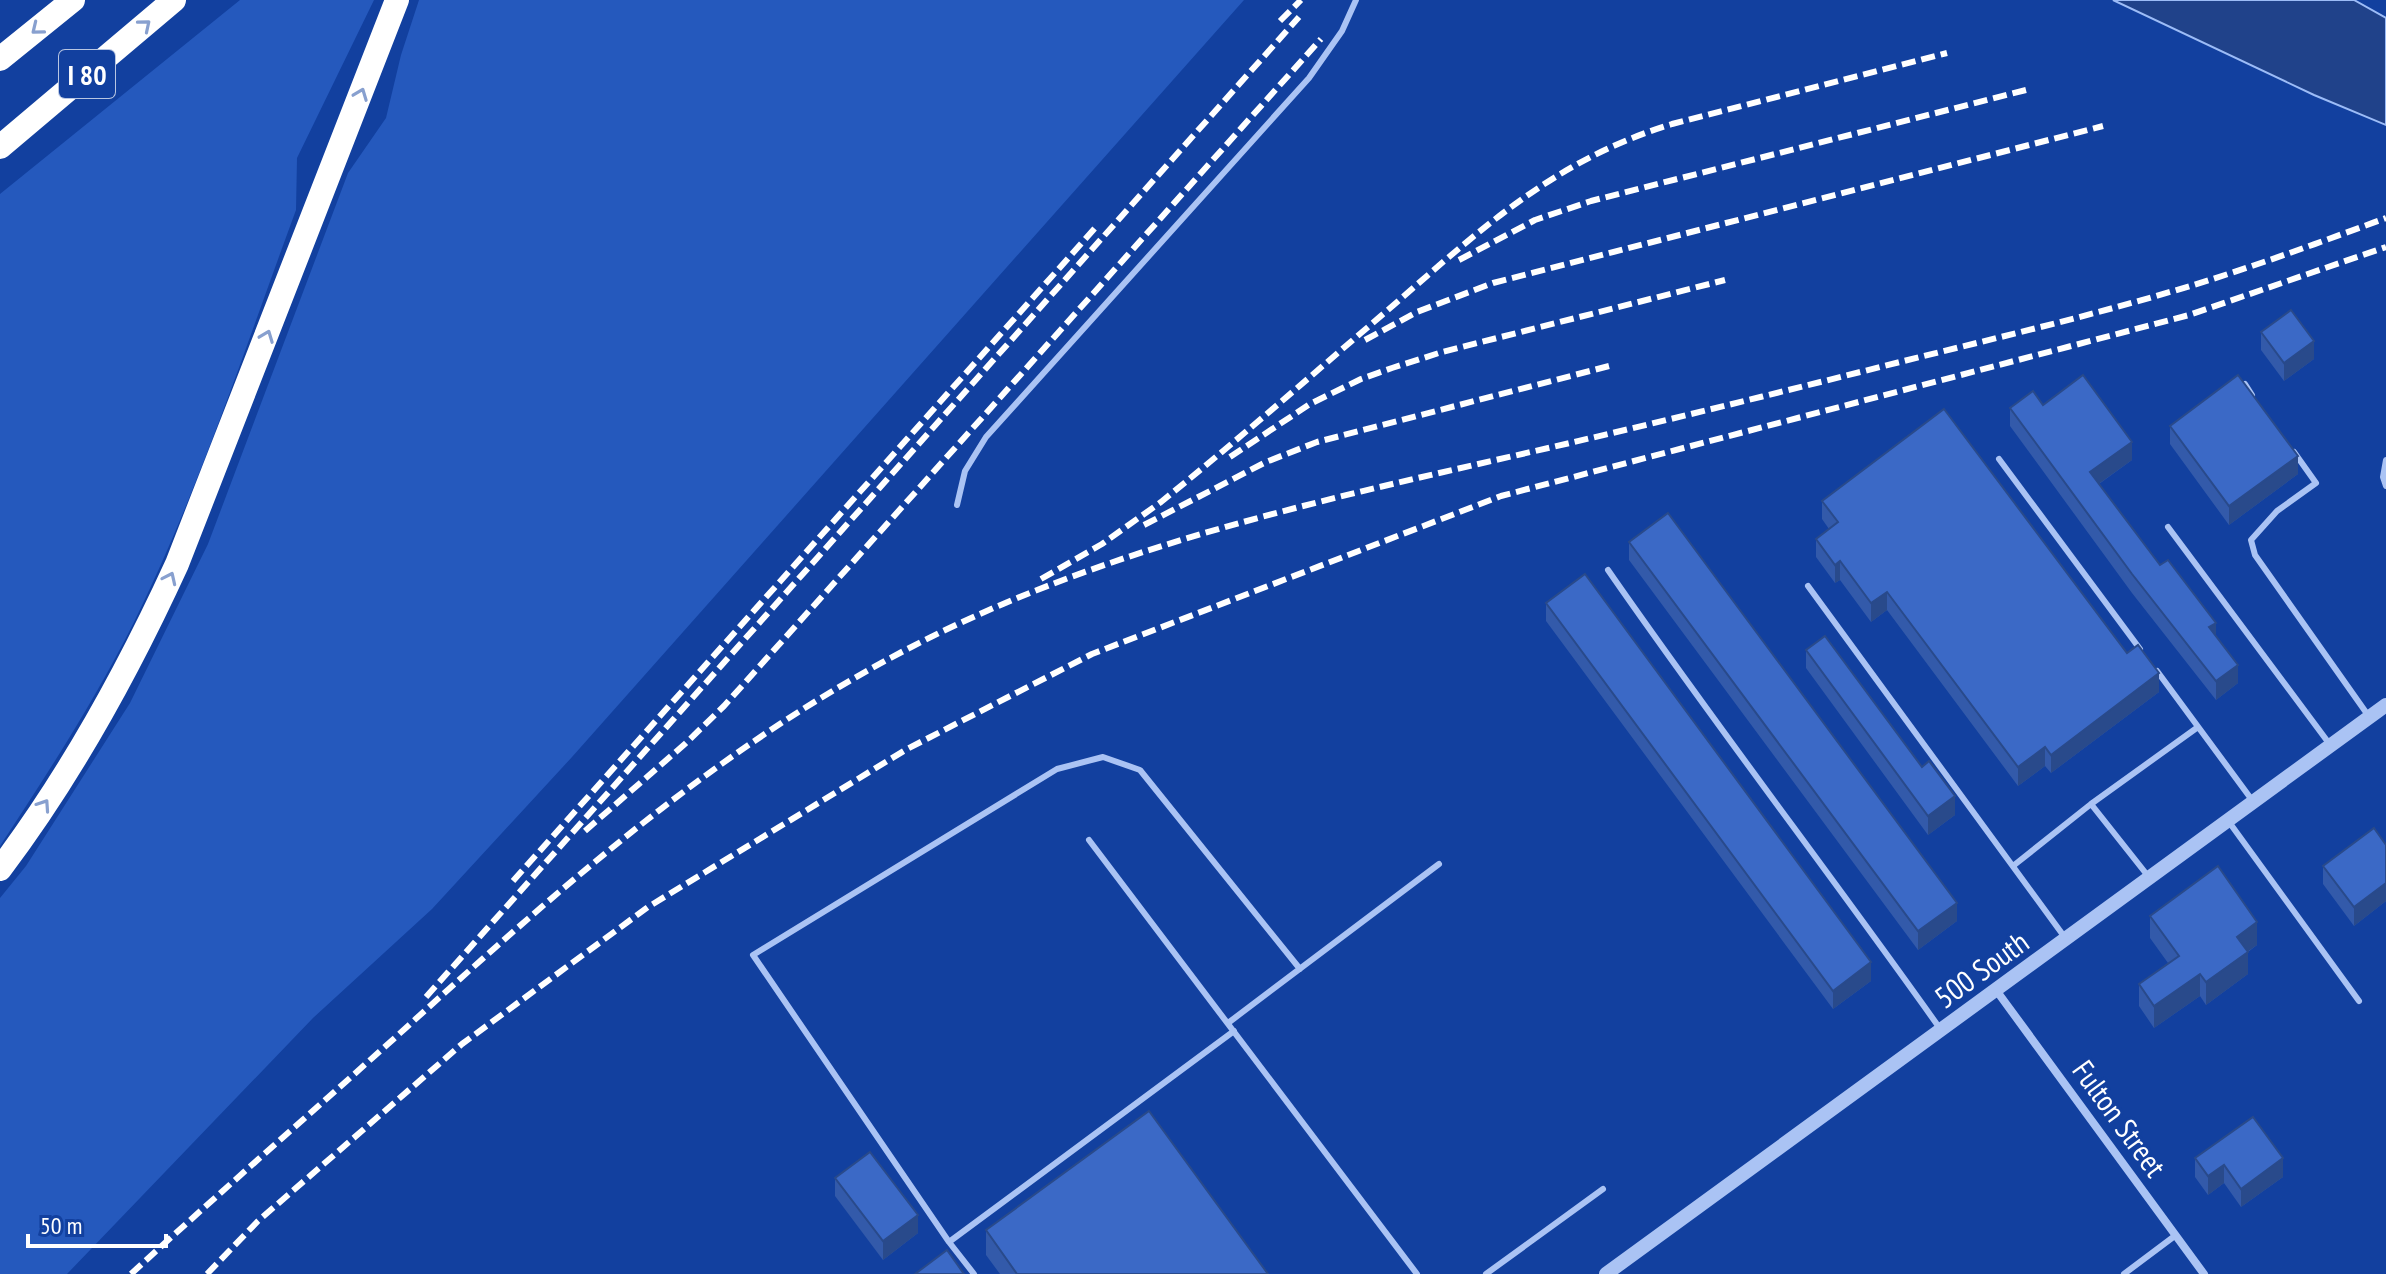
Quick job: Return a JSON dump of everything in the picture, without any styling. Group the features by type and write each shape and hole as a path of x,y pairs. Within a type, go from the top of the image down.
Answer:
{"highway":[{"name":"I 80","path":"0,59 73,0"},
{"name":"I 80","path":"0,147 174,0"},
{"path":"0,869 89,734 177,564 397,0"}],"street":[{"name":"500 South","path":"1606,1274 2386,705"},
{"name":"Fulton Street","path":"1996,990 2204,1274"}],"lane":[{"path":"957,505 965,471 986,437 1309,78 1342,31 1356,0"},
{"path":"2245,384 2254,397"},
{"path":"2290,446 2316,483 2277,511 2251,540 2255,555 2370,718"},
{"path":"1999,459 2141,650"},
{"path":"2386,460 2383,477 2386,486"},
{"path":"2168,527 2331,747"},
{"path":"1608,570 1941,1030"},
{"path":"1808,586 2066,939"},
{"path":"2151,663 2255,803"},
{"path":"2013,866 2091,804 2198,727"},
{"path":"974,1274 753,955 1057,769 1103,757 1140,770 1300,969"},
{"path":"2091,804 2150,879"},
{"path":"2229,822 2359,1001"},
{"path":"1089,840 1417,1274"},
{"path":"1228,1023 1439,864"},
{"path":"949,1242 1234,1031"},
{"path":"1486,1274 1603,1189"},
{"path":"2124,1274 2176,1235"}],"shaded area":[{"path":"240,0 374,0 297,158 296,210 220,418 158,572 87,708 0,846 0,194"},
{"path":"419,0 1244,0 572,757 432,909 313,1018 67,1274 0,1274 0,898 26,866 130,703 208,544 348,173 386,118 401,55"},
{"path":"2113,0 2354,0 2386,18 2386,125 2314,95"}],"building":[{"path":"2291,310 2314,341 2284,363 2261,332"},
{"path":"2083,375 2132,442 2090,472 2160,565 2168,560 2216,623 2209,627 2238,665 2216,681 2132,574 2010,408 2033,391 2043,405"},
{"path":"2238,375 2298,456 2229,506 2170,426"},
{"path":"1944,409 2127,653 2138,645 2159,673 2051,755 2045,747 2018,767 1887,592 1871,603 1840,561 1835,565 1816,539 1838,522 1822,501"},
{"path":"1668,513 1957,903 1918,931 1629,542"},
{"path":"1585,574 1871,962 1833,991 1546,603"},
{"path":"1825,636 1922,767 1929,761 1955,796 1928,816 1806,650"},
{"path":"2374,828 2386,845 2386,883 2354,907 2323,866"},
{"path":"2218,866 2257,922 2237,937 2248,952 2206,982 2200,974 2154,1006 2139,984 2179,956 2150,916"},
{"path":"1149,1111 1268,1274 1017,1274 986,1230"},
{"path":"2253,1117 2283,1158 2241,1189 2224,1165 2208,1176 2195,1158"},
{"path":"870,1152 918,1215 883,1241 835,1178"},
{"path":"947,1250 964,1274 915,1274"}],"railway":[{"path":"1280,21 1301,0"},
{"path":"426,997 1299,17"},
{"path":"585,831 724,706 1321,39"},
{"path":"1041,579 1102,544 1161,502 1487,225 1520,200 1591,157 1672,124 1947,53"},
{"path":"1459,260 1535,220 1591,201 2026,90"},
{"path":"1365,340 1417,312 1493,283 2103,126"},
{"path":"131,1274 525,921 654,814 790,717 862,673 939,633 1092,569 1251,520 2088,315 2214,278 2386,218"},
{"path":"513,881 1096,227"},
{"path":"207,1274 258,1221 462,1044 648,907 907,749 1092,654 1501,496 2189,315 2386,247"},
{"path":"1230,457 1310,404 1361,379 1442,352 1725,280"},
{"path":"1144,525 1266,462 1317,442 1609,366"}]}
